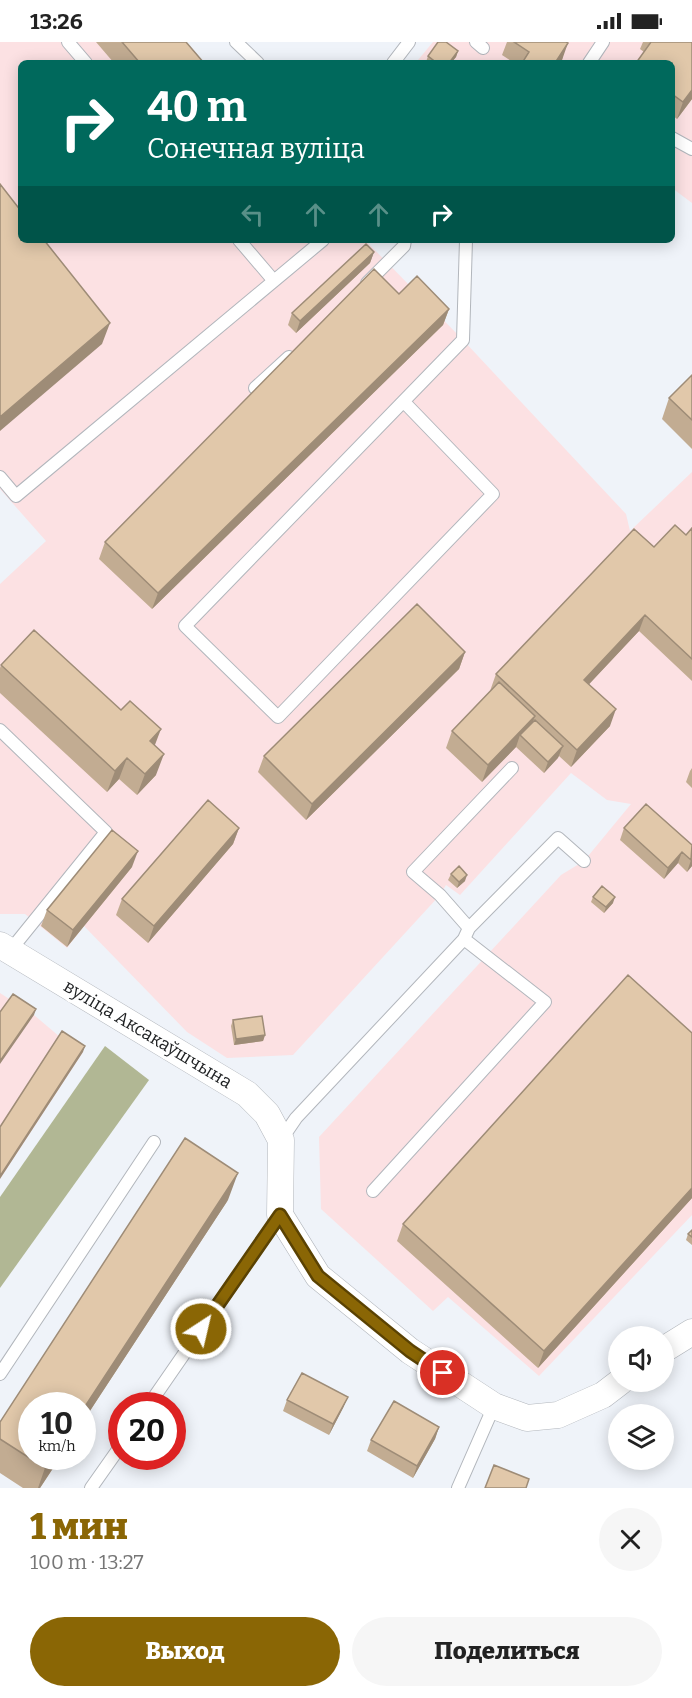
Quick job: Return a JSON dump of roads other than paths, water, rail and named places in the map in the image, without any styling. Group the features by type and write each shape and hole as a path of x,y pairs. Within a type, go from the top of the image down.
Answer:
{"street":[{"name":"вуліца Аксакаўшчына","path":"4,948 248,1094 267,1114 281,1140"},
{"path":"281,1140 280,1215 318,1276 410,1351 494,1406 527,1418 558,1415 608,1391"},
{"path":"674,1343 692,1332"}],"lane":[{"path":"68,42 83,60"},
{"path":"236,42 255,60"},
{"path":"395,60 410,42"},
{"path":"591,60 603,42"},
{"path":"675,140 692,149"},
{"path":"242,243 274,281"},
{"path":"0,477 16,496 319,243"},
{"path":"355,294 389,263 404,243"},
{"path":"404,402 494,494 278,717 185,626 463,340 466,243"},
{"path":"255,388 297,349"},
{"path":"0,730 106,832 4,948"},
{"path":"373,1191 545,1002 467,934 440,895 413,872 512,768"},
{"path":"281,1140 296,1118 558,838 584,861"},
{"path":"0,1374 154,1142"},
{"path":"158,1392 280,1215"},
{"path":"458,1488 494,1406"},
{"path":"91,1488 108,1464"}]}
